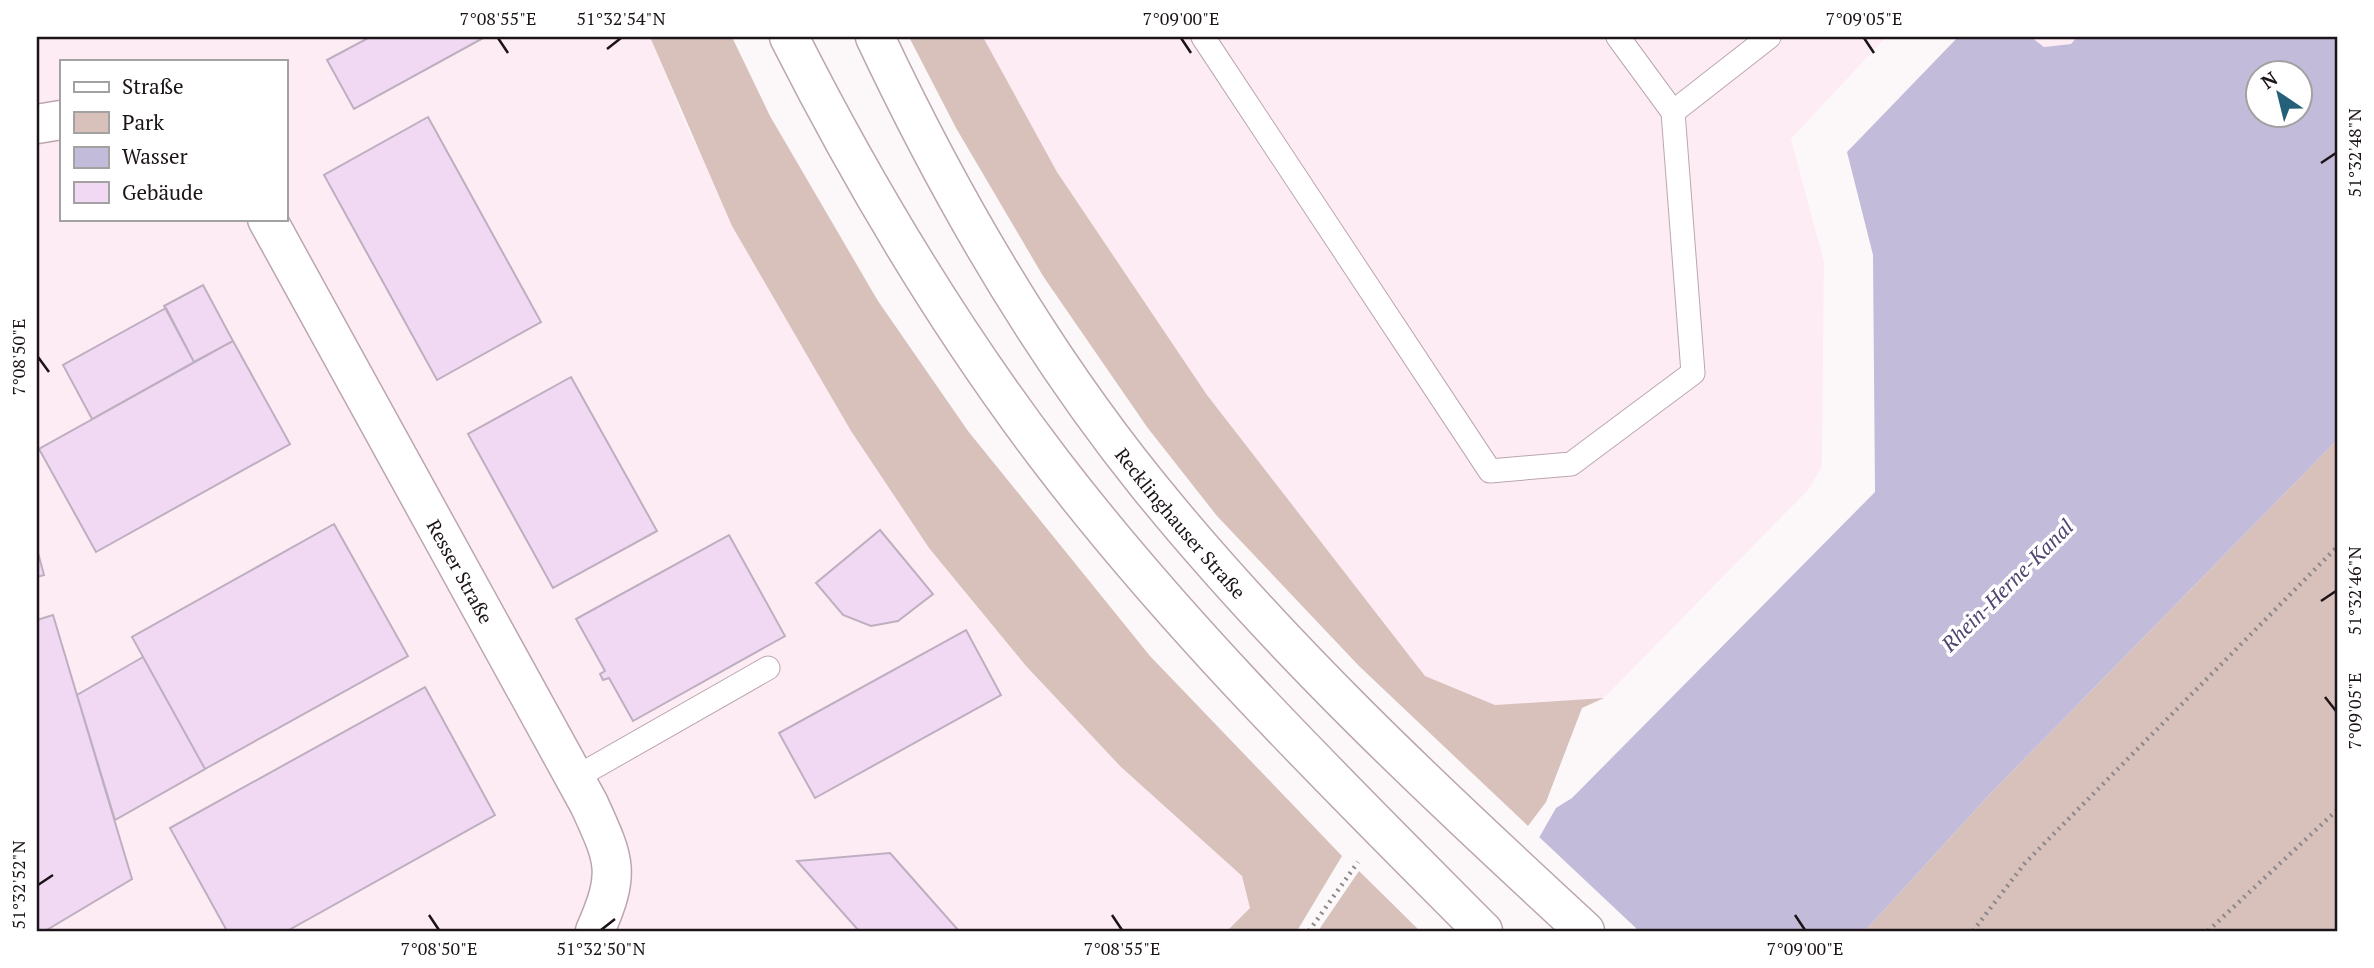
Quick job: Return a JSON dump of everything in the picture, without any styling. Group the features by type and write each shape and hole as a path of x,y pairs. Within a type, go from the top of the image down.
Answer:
{"main road":[{"path":"789,37 873,195 949,317 1053,464 1155,587 1262,706 1483,931"},
{"name":"Recklinghauser Straße","path":"875,37 949,181 1014,293 1108,432 1201,549 1310,668 1497,850 1585,931"},
{"path":"37,124 60,120"},
{"name":"Resser Straße","path":"268,220 575,778 611,851 612,892 595,931"}],"lane":[{"path":"1203,37 1490,471 1570,464 1693,373 1672,112 1618,37"},
{"path":"1672,112 1769,37"},
{"path":"575,778 768,668"}],"path":[{"path":"1976,930 2025,863 2337,547"},
{"path":"2208,931 2337,810"},
{"path":"1310,931 1359,861"}],"shaded area":[{"path":"37,37 650,37 690,134 851,431 929,548 1026,666 1121,767 1242,876 1250,908 1227,931 37,931"},
{"path":"983,37 1886,37 1791,139 1824,262 1822,466 1809,489 1604,698 1495,705 1425,676 1207,395 1057,172"},
{"path":"2031,37 2077,37 2071,44 2044,47"}],"green space":[{"path":"650,37 732,37 770,116 878,301 968,431 1150,656 1342,856 1297,931 1227,931 1250,908 1242,876 1121,767 1026,666 929,548 851,431 732,226"},
{"path":"909,37 983,37 1057,172 1207,395 1425,676 1495,705 1604,698 1582,708 1546,802 1528,826 1359,666 1217,516 1147,427 1043,276 956,128"},
{"path":"2337,440 2337,931 1865,931 1990,794"},
{"path":"1359,871 1420,931 1318,931"}],"water":[{"name":"Rhein-Herne-Kanal","path":"1958,37 2031,37 2044,47 2071,44 2077,37 2337,37 2337,440 1990,794 1865,931 1448,931 1540,836 1556,808 1572,798 1875,492 1873,255 1847,152"}],"pier":[{"path":"1537,835 1639,931 1445,931"}],"building":[{"path":"370,37 485,37 354,109 327,60"},
{"path":"428,117 541,322 437,380 324,175"},
{"path":"203,285 233,341 194,362 164,306"},
{"path":"166,308 194,362 92,419 63,365"},
{"path":"233,341 290,444 96,552 39,449"},
{"path":"571,377 657,531 553,588 468,434"},
{"path":"334,524 408,656 205,769 132,637"},
{"path":"880,530 933,594 898,621 871,626 843,615 816,583"},
{"path":"729,535 785,636 633,721 609,678 603,680 600,674 605,671 576,619"},
{"path":"37,549 44,575 37,577"},
{"path":"53,615 132,879 45,931 37,931 37,620"},
{"path":"966,630 1001,695 815,798 779,733"},
{"path":"143,657 205,769 115,820 77,695"},
{"path":"425,687 495,815 287,931 227,931 170,828"},
{"path":"890,853 959,931 859,931 797,861"}]}
